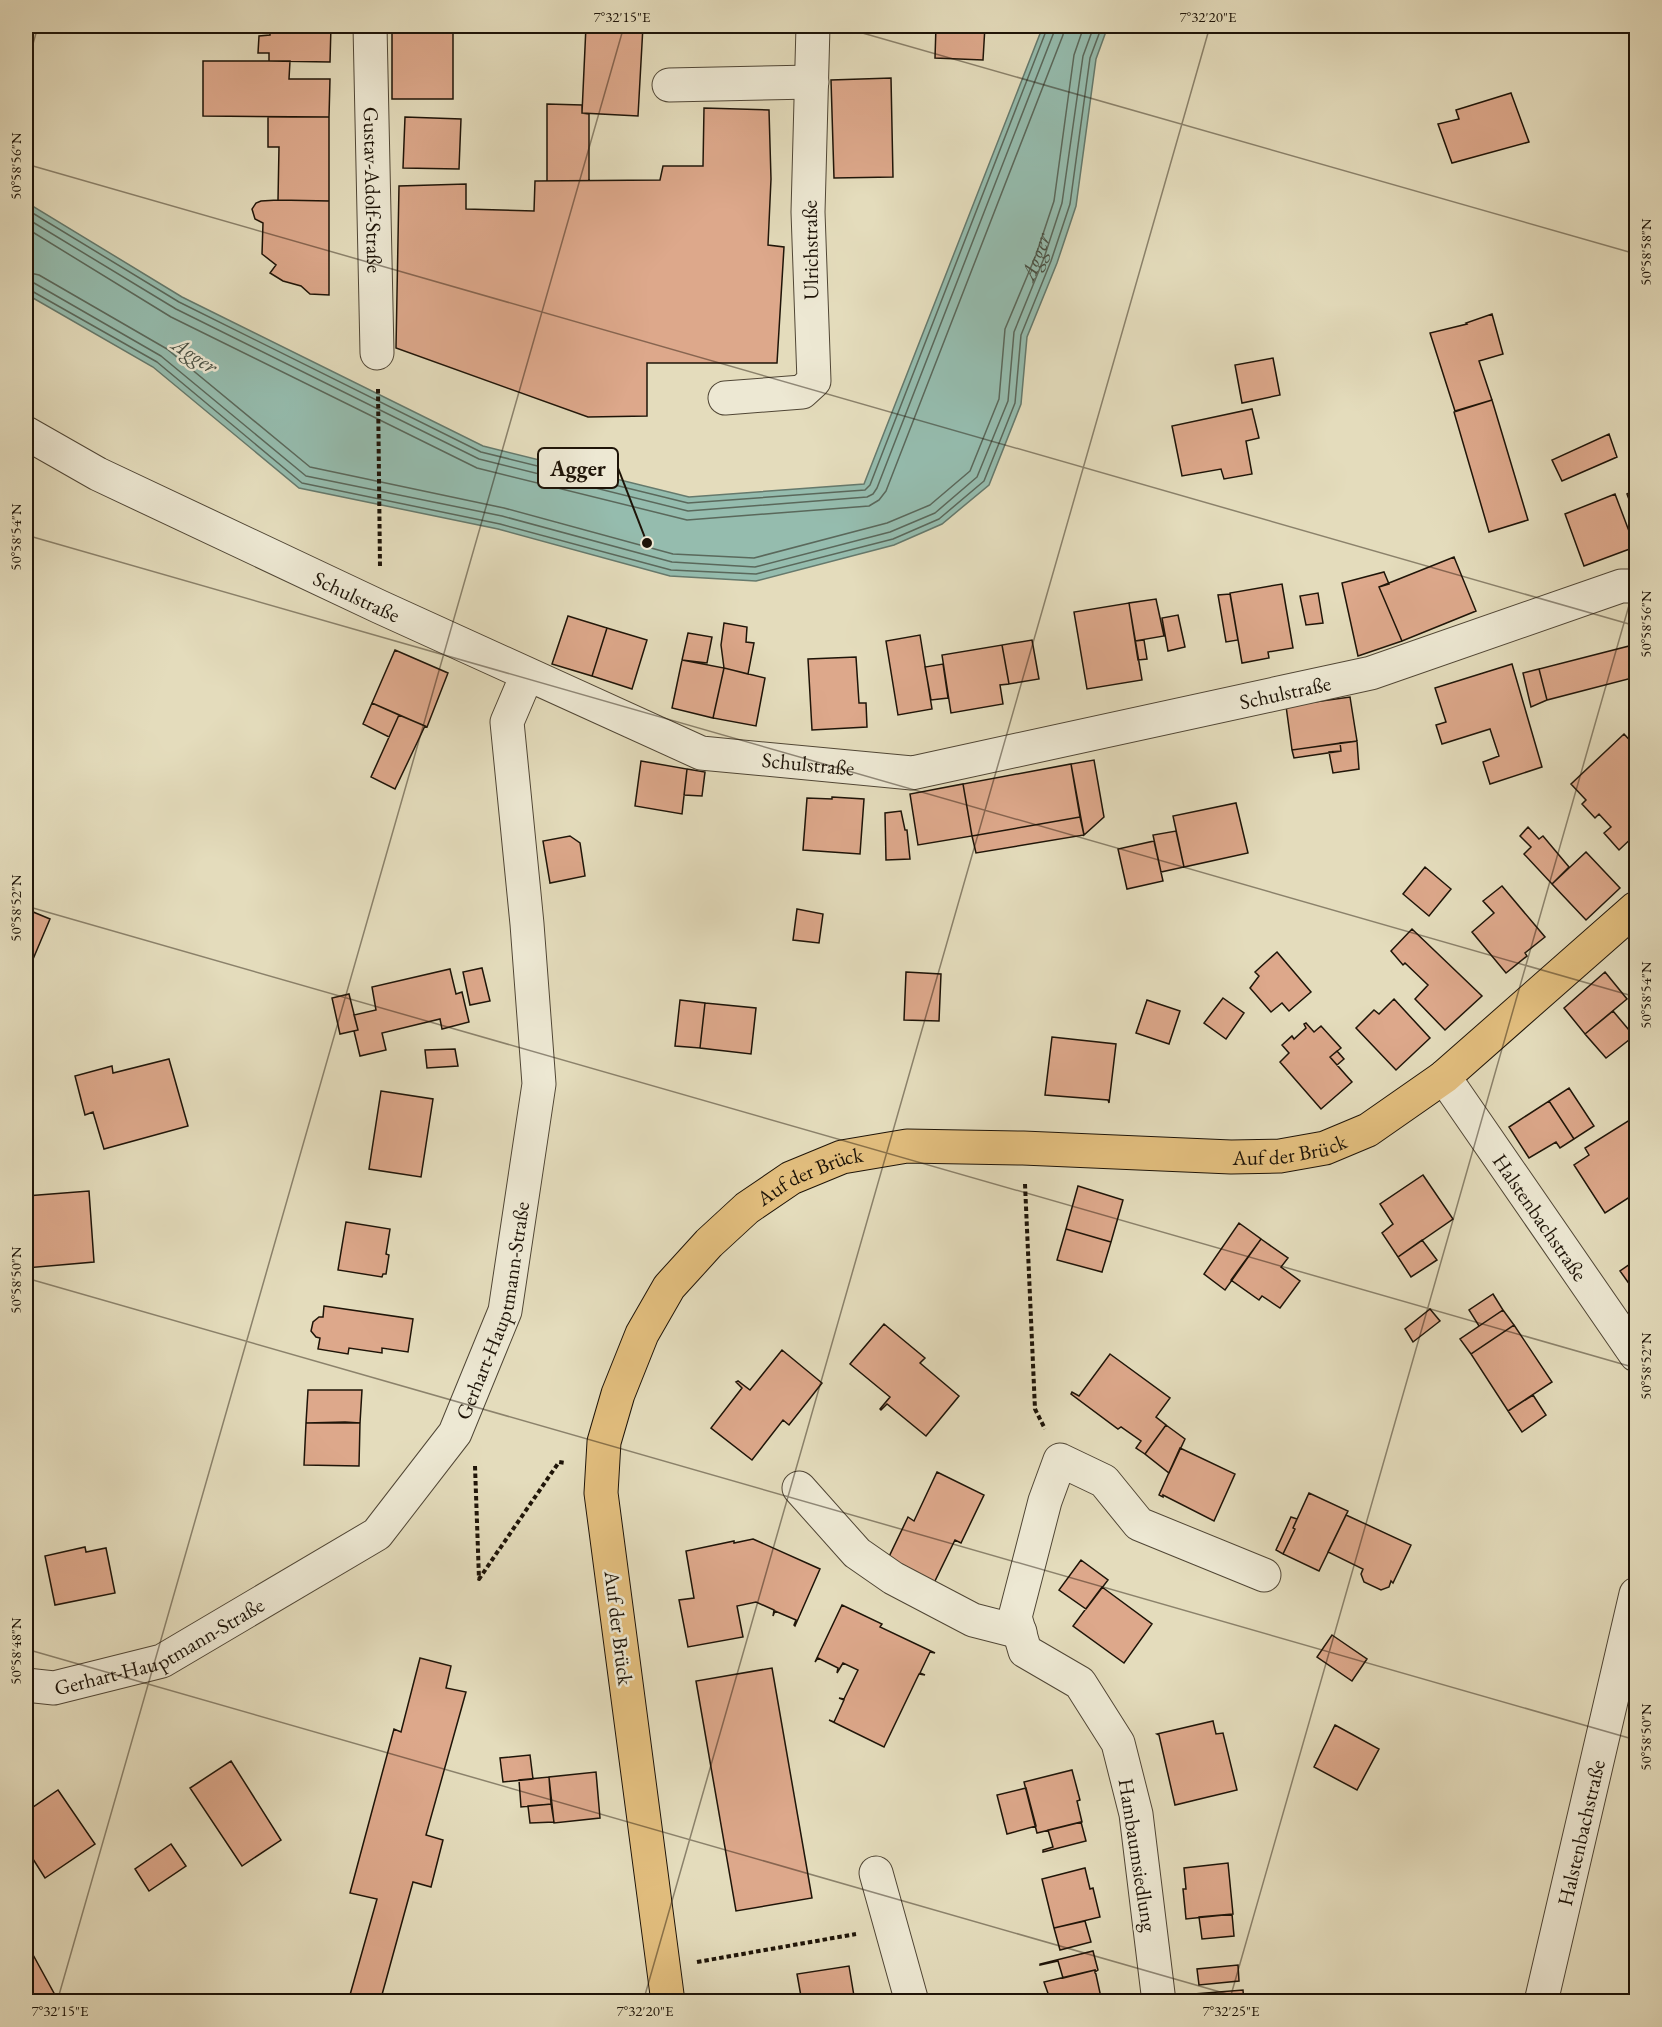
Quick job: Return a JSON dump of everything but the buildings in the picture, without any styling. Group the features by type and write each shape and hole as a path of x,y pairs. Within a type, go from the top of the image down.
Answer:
{"main road":[{"name":"Auf der Brück","path":"668,2001 601,1493 604,1442 618,1394 642,1334 669,1287 747,1208 791,1178 842,1157 907,1146 1231,1156 1280,1156 1326,1148 1368,1130 1444,1077 1636,908"}],"street":[{"name":"Gustav-Adolf-Straße","path":"370,26 378,367"},
{"name":"Ulrichstraße","path":"725,399 802,392 814,381 808,212 813,26"},
{"path":"669,85 812,82"},
{"name":"Schulstraße","path":"26,433 98,474 527,675 701,753 912,773 1371,673 1621,586 1636,586"},
{"name":"Gerhart-Hauptmann-Straße","path":"26,1685 54,1688 162,1661 377,1534 455,1433 505,1311 538,1084 507,722 527,675"},
{"name":"Halstenbachstraße","path":"1444,1077 1636,1354"},
{"path":"1060,1460 1104,1481 1138,1524 1264,1575"},
{"name":"Hambaumsiedlung","path":"1060,1460 1046,1501 1015,1617 1025,1652 1080,1683 1118,1743 1136,1814 1158,2001"},
{"path":"799,1488 857,1553 893,1578 973,1620 1020,1632"},
{"name":"Halstenbachstraße","path":"1541,2001 1636,1594"},
{"path":"876,1873 912,2001"}],"path":[{"path":"378,367 380,570"},
{"path":"1023,1148 1035,1409 1060,1460"},
{"path":"455,1433 474,1440 479,1579 559,1461 603,1468"},
{"path":"664,1967 892,1928"}],"water":[{"path":"1043,26 1108,26 1096,59 1076,206 1057,263 1027,337 1021,404 989,485 942,524 894,545 756,581 670,576 498,529 299,488 153,367 26,294 26,202 182,297 483,446 689,497 864,484"}],"place":[{"name":"Agger","path":"647,543"}]}
